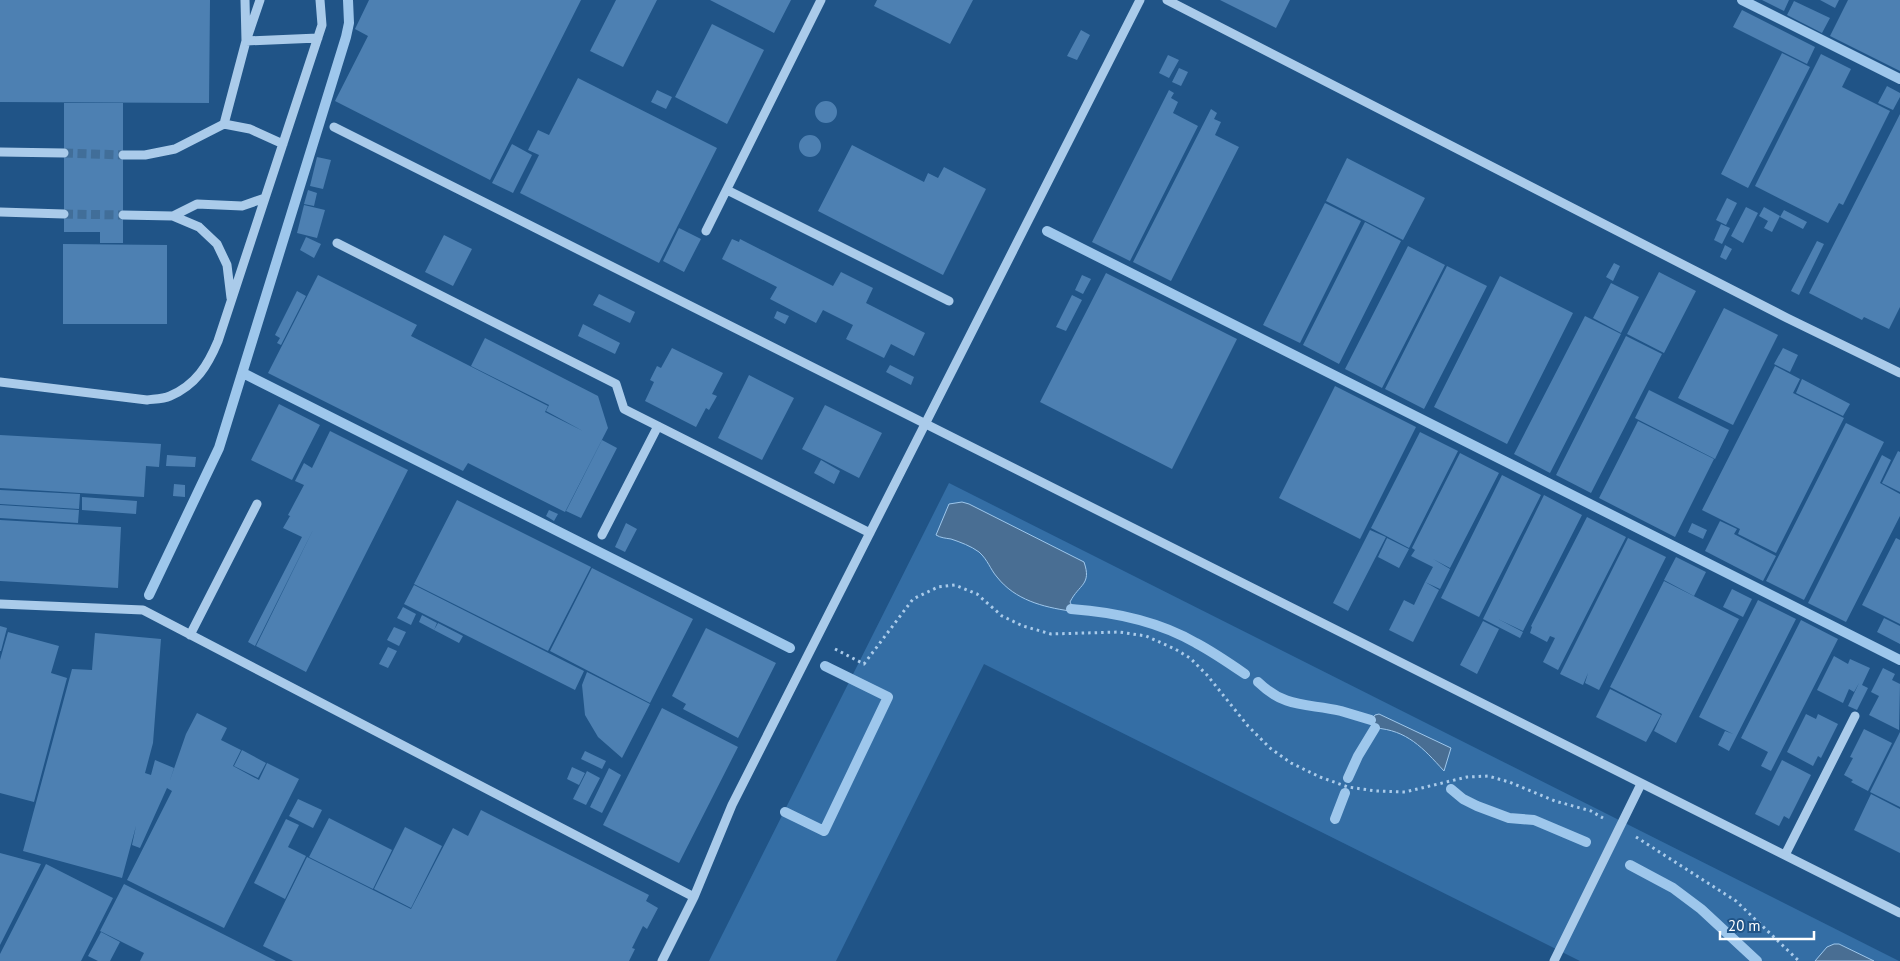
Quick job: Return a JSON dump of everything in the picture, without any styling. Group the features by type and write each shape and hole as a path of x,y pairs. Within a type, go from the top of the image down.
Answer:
{"street":[{"path":"245,0 246,41"},
{"path":"224,124 246,41 260,0"},
{"path":"0,382 146,400 169,397 187,386 201,374 210,362 322,26 320,0"},
{"path":"706,231 821,0"},
{"path":"662,961 694,896 732,804 1140,0"},
{"path":"1167,0 1778,314 1900,373"},
{"path":"246,41 318,38"},
{"path":"123,155 145,155 175,149 224,124 250,129 283,144"},
{"path":"334,127 1900,913"},
{"path":"0,152 64,153"},
{"path":"727,190 950,301"},
{"path":"172,216 198,204 242,206 265,198"},
{"path":"0,212 64,214"},
{"path":"123,215 172,216 199,227 217,244 227,265 231,301"},
{"path":"337,243 616,384 624,409 870,534"},
{"path":"602,536 658,426"},
{"path":"190,635 256,504"},
{"path":"0,604 143,610 694,896"},
{"path":"1785,855 1855,716"},
{"path":"1554,961 1641,784"}],"path":[{"path":"816,639 864,664 912,599 938,587 955,585 976,594 1002,616 1023,626 1051,634 1119,632 1146,636 1190,658 1207,675 1248,726 1270,748 1291,763 1320,777 1348,787 1376,791 1404,792 1467,777 1488,776 1509,782 1555,801 1591,811 1620,827 1736,901 1799,961"}],"shaded area":[{"path":"949,483 1899,961 1580,961 984,664 836,961 709,961"},
{"path":"962,502 1084,562 1086,570 1085,580 1070,602 1072,606 1070,611 1040,605 1021,597 1004,585 979,552 962,543 936,535 949,504"},
{"path":"1379,714 1451,748 1444,771 1429,755 1405,736 1386,729 1375,728 1371,720 1375,715"},
{"path":"1839,944 1874,961 1815,961 1827,947"}],"building":[{"path":"0,0 210,0 209,103 0,102"},
{"path":"369,0 581,0 490,180 335,101 368,36 355,29"},
{"path":"616,0 657,0 623,67 590,51"},
{"path":"710,0 791,0 774,33"},
{"path":"877,0 973,0 950,44 874,6"},
{"path":"1220,0 1290,0 1276,28"},
{"path":"1762,0 1789,0 1784,11"},
{"path":"1820,0 1839,0 1835,8"},
{"path":"1848,0 1900,0 1900,71 1830,36"},
{"path":"1794,1 1830,18 1822,33 1787,15"},
{"path":"1742,10 1815,47 1807,64 1733,27"},
{"path":"712,24 764,50 727,124 675,97"},
{"path":"1081,30 1090,35 1077,60 1067,56"},
{"path":"1782,53 1810,67 1748,188 1721,174"},
{"path":"1821,54 1851,69 1842,87 1890,111 1843,205 1839,203 1828,223 1755,186"},
{"path":"1168,55 1179,60 1169,78 1159,73"},
{"path":"1179,68 1188,72 1181,86 1172,82"},
{"path":"578,78 717,148 659,263 520,193 539,155 528,150 538,130 549,135"},
{"path":"1887,86 1900,93 1900,97 1893,110 1878,103"},
{"path":"657,90 672,97 666,109 651,102"},
{"path":"1169,90 1174,93 1171,98 1178,102 1173,113 1198,126 1130,261 1092,242"},
{"path":"826,101 834,104 837,112 834,120 826,123 818,120 815,112 818,104"},
{"path":"64,103 123,103 123,243 100,243 100,232 64,232"},
{"path":"1211,109 1217,113 1214,119 1221,122 1215,135 1239,147 1171,281 1133,262"},
{"path":"1900,114 1900,307 1889,329 1864,317 1862,320 1809,293"},
{"path":"810,135 820,142 821,146 814,156 810,157 800,150 799,146 806,136"},
{"path":"512,144 532,155 513,193 492,183"},
{"path":"852,145 924,182 928,173 938,178 944,167 986,189 943,275 818,211"},
{"path":"317,157 331,160 323,189 310,186"},
{"path":"1347,158 1425,198 1403,240 1326,201"},
{"path":"308,190 317,193 314,206 304,204"},
{"path":"1727,198 1737,203 1726,225 1716,220"},
{"path":"1325,203 1361,221 1300,343 1263,325"},
{"path":"304,205 325,210 317,238 297,233"},
{"path":"1746,207 1758,213 1743,243 1731,236"},
{"path":"1764,207 1780,216 1772,232 1764,228 1768,221 1759,216"},
{"path":"1784,210 1807,222 1803,229 1780,217"},
{"path":"1365,222 1401,241 1339,364 1303,345"},
{"path":"1721,224 1730,228 1722,244 1714,240"},
{"path":"679,228 701,239 684,272 663,261"},
{"path":"444,235 472,249 453,286 425,272"},
{"path":"306,237 321,244 314,258 300,250"},
{"path":"732,239 739,242 740,239 833,286 841,272 873,288 866,303 925,333 914,356 891,344 884,358 846,339 853,325 823,310 816,323 770,299 777,287 722,259"},
{"path":"1817,241 1824,244 1799,295 1791,291"},
{"path":"63,244 167,245 167,324 63,324"},
{"path":"1725,245 1732,249 1726,260 1720,257"},
{"path":"1408,246 1445,265 1382,388 1345,369"},
{"path":"1614,263 1620,266 1613,281 1606,277"},
{"path":"1447,266 1487,286 1424,409 1385,389"},
{"path":"1659,272 1696,291 1664,353 1627,334"},
{"path":"1106,273 1237,339 1172,469 1040,402"},
{"path":"318,275 417,325 411,336 548,406 545,412 583,431 546,411 549,405 471,366 485,338 598,396 608,428 565,512 468,463 463,471 268,373"},
{"path":"1082,275 1091,279 1083,294 1075,290"},
{"path":"1500,276 1573,313 1507,444 1434,407"},
{"path":"1611,283 1639,297 1621,333 1593,318"},
{"path":"297,291 306,296 281,345 277,343 280,338 275,335"},
{"path":"599,294 635,312 630,323 593,305"},
{"path":"1072,295 1082,300 1066,331 1056,327"},
{"path":"1724,308 1778,335 1733,425 1678,398"},
{"path":"777,311 789,316 785,324 774,318"},
{"path":"1585,316 1621,334 1550,473 1514,454"},
{"path":"583,324 620,343 615,354 578,336"},
{"path":"1626,336 1662,354 1591,493 1556,475"},
{"path":"672,348 723,373 712,394 717,396 709,410 706,408 696,427 645,401 654,382 650,380 657,366 661,368"},
{"path":"1783,348 1798,355 1790,372 1774,364"},
{"path":"890,365 914,377 911,385 886,372"},
{"path":"1775,366 1800,379 1793,393 1844,418 1776,553 1738,534 1740,529 1702,510"},
{"path":"749,375 794,398 762,460 718,438"},
{"path":"1802,379 1850,404 1843,416 1796,393"},
{"path":"1335,386 1416,427 1360,539 1279,498"},
{"path":"1649,390 1729,430 1715,459 1635,418"},
{"path":"279,404 320,425 292,480 251,460"},
{"path":"825,405 882,433 859,478 802,449"},
{"path":"1638,421 1714,459 1675,537 1599,498"},
{"path":"1846,423 1884,442 1804,600 1766,581"},
{"path":"330,431 408,470 306,672 256,646 314,528 255,646 248,642 302,537 283,528 304,485 295,481 304,463 312,468"},
{"path":"1420,432 1458,451 1409,548 1371,528"},
{"path":"0,435 161,444 159,467 146,466 144,497 0,488"},
{"path":"602,440 617,448 581,518 566,511"},
{"path":"1898,451 1900,452 1900,492 1882,483"},
{"path":"1460,453 1499,473 1450,568 1433,559 1450,569 1440,589 1425,582 1433,567 1411,556 1415,550 1412,548"},
{"path":"167,455 196,457 195,467 166,466"},
{"path":"1882,455 1891,460 1880,483 1900,494 1900,516 1846,622 1808,603"},
{"path":"821,460 840,471 834,484 814,473"},
{"path":"1502,475 1541,495 1479,617 1441,598"},
{"path":"174,484 185,485 185,497 173,496"},
{"path":"0,490 80,494 79,509 0,504"},
{"path":"1544,495 1582,515 1523,631 1498,619 1523,632 1520,638 1483,619"},
{"path":"82,497 137,501 136,514 82,510"},
{"path":"457,500 591,567 548,651 414,584"},
{"path":"0,505 79,510 78,523 0,518"},
{"path":"549,510 558,514 554,521 546,516"},
{"path":"1587,517 1626,537 1558,670 1543,662 1555,638 1550,636 1547,642 1530,633 1531,626"},
{"path":"0,520 121,527 118,588 0,581"},
{"path":"1720,521 1737,529 1734,534 1776,556 1763,581 1705,551"},
{"path":"626,523 637,529 625,552 615,547"},
{"path":"1692,523 1707,530 1703,539 1688,532"},
{"path":"1370,530 1386,537 1348,611 1333,603"},
{"path":"1387,538 1409,549 1399,568 1378,557"},
{"path":"1628,538 1666,557 1599,690 1585,683 1588,673 1583,685 1560,674"},
{"path":"1896,538 1900,540 1900,624 1862,605"},
{"path":"1676,557 1706,572 1694,596 1664,580"},
{"path":"592,568 693,619 650,703 550,651"},
{"path":"1664,581 1739,619 1676,743 1654,731 1662,714 1610,687"},
{"path":"1425,582 1439,590 1413,642 1389,630 1404,600 1414,605"},
{"path":"414,585 584,671 575,690 404,604"},
{"path":"1732,589 1752,599 1743,617 1723,607"},
{"path":"1758,600 1796,619 1729,751 1718,745 1725,731 1733,734 1699,717"},
{"path":"403,607 416,614 411,625 397,618"},
{"path":"422,615 437,623 434,630 419,622"},
{"path":"1884,618 1900,626 1900,644 1877,632"},
{"path":"1801,620 1838,639 1771,771 1761,766 1768,752 1741,738"},
{"path":"1483,621 1499,629 1477,674 1460,665"},
{"path":"438,623 463,636 459,643 434,630"},
{"path":"0,626 7,628 1,651 0,651"},
{"path":"394,627 406,632 399,646 387,640"},
{"path":"706,628 776,663 738,738 683,709 686,704 672,696"},
{"path":"8,632 59,646 51,673 67,678 34,802 0,793 0,660"},
{"path":"95,633 161,639 153,743 145,773 151,775 155,760 174,768 169,783 186,734 197,713 227,728 221,740 241,750 233,766 259,780 267,763 299,779 224,928 127,880 172,791 167,788 140,848 132,845 136,826 122,878 23,851 72,669 92,670"},
{"path":"388,647 397,651 388,668 379,664"},
{"path":"1834,656 1848,664 1850,659 1870,668 1862,685 1868,688 1857,710 1848,706 1859,683 1854,692 1849,689 1843,703 1817,690"},
{"path":"1883,668 1895,674 1892,680 1900,684 1899,730 1869,715 1879,696 1871,692"},
{"path":"587,672 650,704 622,758 598,737 585,715 582,685"},
{"path":"1610,689 1661,715 1646,742 1596,717"},
{"path":"662,708 738,747 679,863 603,825"},
{"path":"1806,714 1816,719 1818,714 1838,724 1821,758 1818,756 1813,766 1787,752"},
{"path":"1864,729 1892,743 1868,791 1851,782 1853,780 1844,775 1853,758 1850,757"},
{"path":"1900,732 1900,807 1870,792"},
{"path":"242,750 266,763 258,778 234,766"},
{"path":"585,751 606,761 602,769 581,759"},
{"path":"1782,760 1811,775 1789,819 1784,816 1779,826 1755,814"},
{"path":"572,767 585,773 579,785 567,779"},
{"path":"609,768 621,775 602,813 590,807"},
{"path":"587,771 600,778 586,805 573,799"},
{"path":"1871,794 1900,809 1900,853 1854,830"},
{"path":"298,799 322,810 313,828 289,816"},
{"path":"481,810 649,895 646,901 658,908 647,929 643,926 632,948 635,949 629,961 293,961 263,946 307,857 411,909 453,828 468,836"},
{"path":"329,818 392,850 373,889 309,857"},
{"path":"286,819 299,825 288,847 306,856 285,899 254,883"},
{"path":"405,827 442,846 411,908 374,889"},
{"path":"0,853 41,864 0,945"},
{"path":"46,864 113,898 81,961 0,961 0,954"},
{"path":"124,884 276,961 140,961 144,953 100,931"},
{"path":"101,932 120,942 110,961 98,961 88,956"}],"waterway":[{"path":"149,595 219,448 346,37 349,23 348,0"},
{"path":"1742,0 1900,79"},
{"path":"1047,231 1900,660"},
{"path":"243,373 790,648"},
{"path":"1071,609 1103,612 1151,623 1202,646 1245,674"},
{"path":"785,812 824,831 888,697 825,666"},
{"path":"1258,682 1268,691 1288,701 1341,711 1371,720"},
{"path":"1348,778 1358,756 1375,728"},
{"path":"1451,789 1463,799 1477,806 1509,818 1534,820 1586,842"},
{"path":"1335,819 1345,793"},
{"path":"1630,865 1673,888 1701,909 1757,961"}],"tunnel":[{"path":"64,153 123,155"},
{"path":"64,214 123,215"}]}
